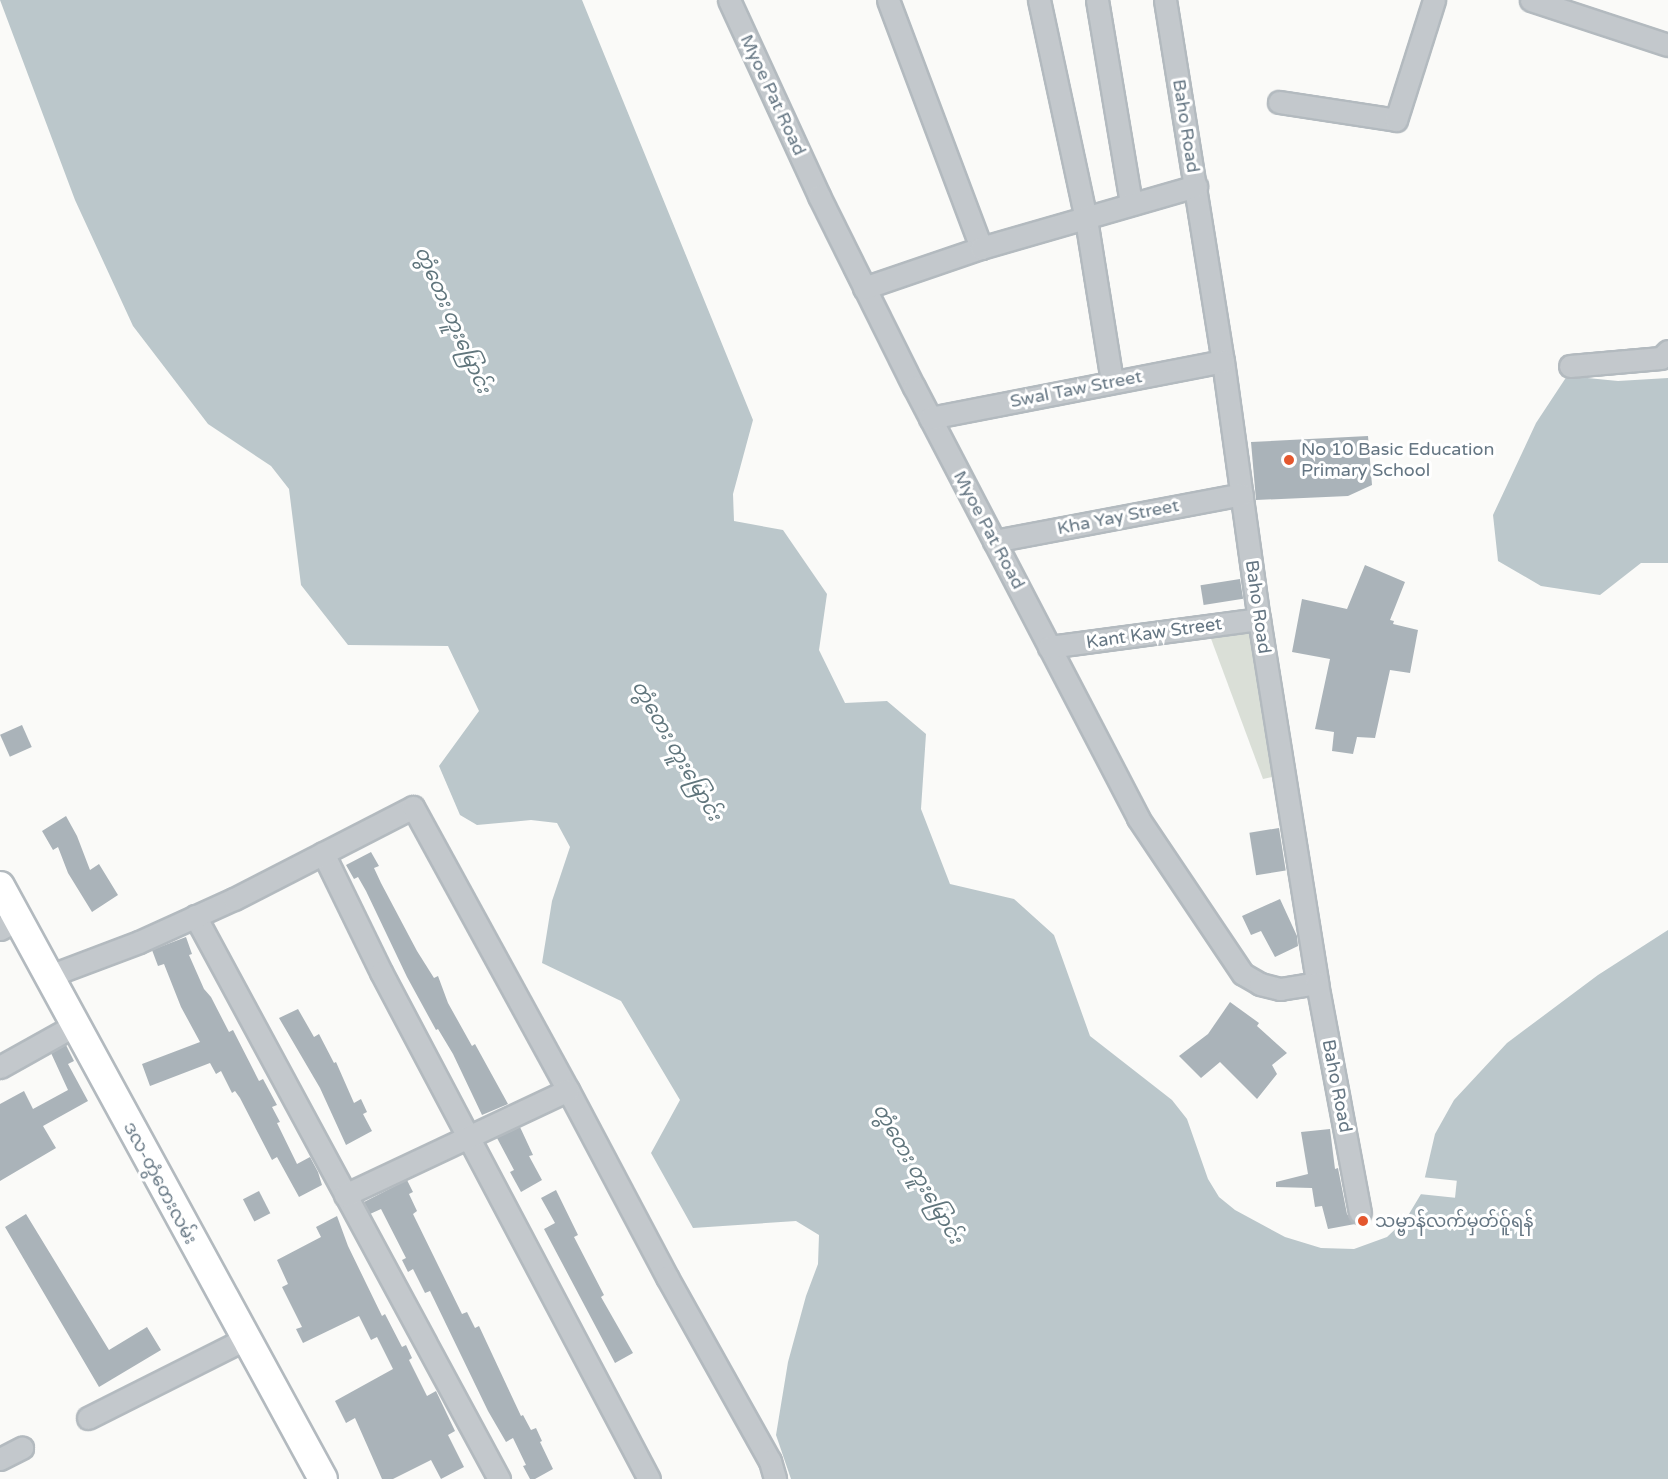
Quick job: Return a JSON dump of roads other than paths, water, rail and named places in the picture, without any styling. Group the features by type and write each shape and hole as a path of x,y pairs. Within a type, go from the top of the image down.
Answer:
{"main road":[{"name":"ဒလ-တွံတေးလမ်း","path":"0,886 9,924 49,976 323,1479"}],"street":[{"name":"Myoe Pat Road","path":"729,0 864,288 1138,818 1243,974 1260,984 1280,989 1317,983"},
{"path":"888,0 981,248"},
{"path":"1039,0 1086,219 1112,382"},
{"path":"1097,0 1131,204"},
{"name":"Baho Road","path":"1165,0 1223,360 1259,620 1317,983 1360,1212"},
{"path":"1279,102 1396,120 1434,0"},
{"path":"1531,0 1668,45"},
{"path":"864,288 981,248 1196,186"},
{"path":"1570,366 1661,358 1668,351"},
{"name":"Swal Taw Street","path":"930,418 1223,360"},
{"name":"Kha Yay Street","path":"994,541 1242,494"},
{"name":"Kant Kaw Street","path":"1049,647 1259,620"},
{"path":"49,976 139,942 413,807 568,1090 678,1298 770,1461 775,1479"},
{"path":"323,853 381,972 650,1479"},
{"path":"195,916 499,1479"},
{"path":"0,1067 75,1025"},
{"path":"345,1195 568,1090"},
{"path":"88,1419 245,1339"},
{"path":"0,1459 22,1448"}],"water":[{"name":"တွံတေး တူးမြောင်း","path":"0,0 582,0 753,420 733,494 734,521 783,530 827,594 819,650 845,703 887,701 926,734 921,809 950,884 1014,899 1054,935 1090,1036 1172,1100 1187,1119 1208,1179 1219,1197 1235,1210 1285,1237 1321,1248 1354,1249 1387,1237 1406,1219 1421,1194 1435,1134 1454,1100 1507,1043 1598,975 1668,930 1668,1479 791,1479 776,1435 788,1362 806,1296 818,1264 819,1235 796,1221 693,1228 651,1153 680,1100 621,1001 542,963 552,901 570,847 557,823 531,820 477,825 460,815 439,766 479,711 448,646 348,645 301,585 289,489 271,466 208,424 133,326 75,200"},
{"path":"1567,376 1618,381 1668,378 1668,563 1641,563 1600,595 1541,586 1498,561 1493,515 1536,423"}],"place":[{"name":"No 10 Basic Education Primary School","path":"1289,460"},
{"name":"သမ္ဗာန်လက်မှတ်ဝ်ူရန်","path":"1363,1221"}]}
